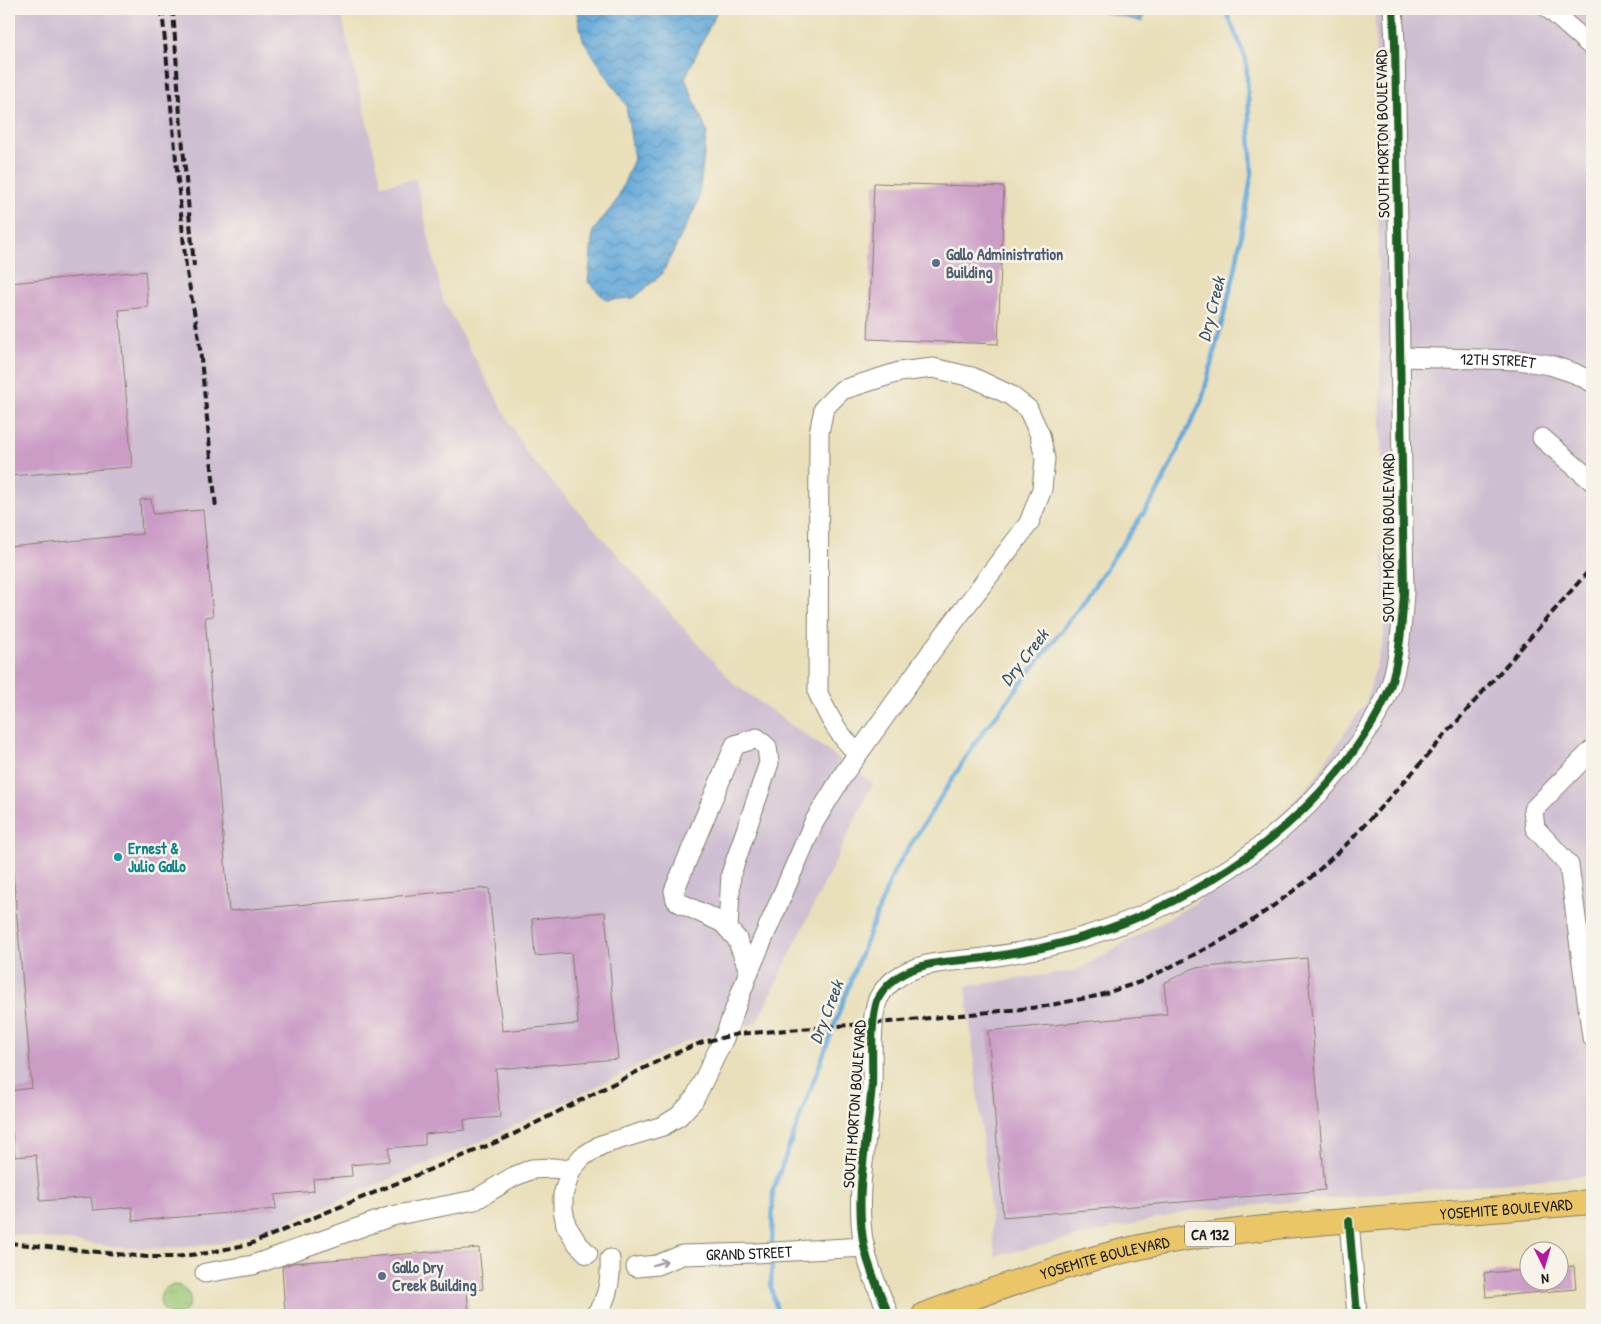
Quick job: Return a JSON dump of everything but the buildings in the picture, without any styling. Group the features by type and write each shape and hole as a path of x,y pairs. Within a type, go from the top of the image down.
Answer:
{"main road":[{"name":"YOSEMITE BOULEVARD","path":"924,1315 996,1288 1062,1268 1158,1244 1215,1234 1349,1220 1592,1202"}],"street":[{"name":"SOUTH MORTON BOULEVARD","path":"889,1315 864,1247 860,1209 862,1172 872,1084 874,1013 880,995 904,973 934,964 1024,951 1083,936 1129,920 1171,902 1235,866 1268,842 1330,782 1359,744 1377,716 1391,682 1401,632 1404,593 1393,9"},
{"path":"1549,9 1592,47"},
{"name":"12TH STREET","path":"1399,357 1519,360 1550,365 1574,373 1592,382"},
{"path":"588,1254 577,1243 566,1225 563,1194 571,1170 582,1157 601,1145 663,1126 680,1116 694,1100 725,1036 749,971 814,822 858,754 931,652 1029,523 1042,489 1046,459 1040,436 1028,409 1010,394 972,377 933,368 899,372 842,390 824,408 819,433 818,693 830,719 843,740 858,754"},
{"path":"1542,438 1592,481"},
{"path":"728,928 731,874 769,763 767,747 757,738 735,745 674,891 676,900 680,903 723,922 737,939 749,971"},
{"path":"1592,750 1533,810 1535,828 1569,865 1592,1037"},
{"path":"206,1273 253,1266 392,1216 475,1200 513,1177 532,1169 552,1168 571,1170"},
{"path":"1349,1220 1357,1315"},
{"name":"GRAND STREET","path":"636,1267 656,1265 682,1255 864,1247"},
{"path":"594,1315 602,1307 608,1290 610,1259"}],"shaded area":[{"path":"9,9 340,9 382,185 416,179 443,300 527,454 734,684 873,783 757,1023 684,1042 491,1137 277,1226 223,1243 170,1248 124,1248 9,1234"},
{"path":"1375,9 1592,9 1592,1175 1189,1211 995,1256 966,986 1075,971 1195,903 1312,782 1366,702 1384,637"}],"green space":[{"path":"175,1285 186,1289 190,1300 186,1311 175,1315 164,1311 160,1300 164,1289"}],"water":[{"path":"576,9 718,9 685,78 707,132 698,202 662,274 634,298 606,300 588,282 593,231 617,200 634,159 626,105 583,40"},
{"path":"1100,9 1144,9 1143,22 1101,12"}],"waterway":[{"name":"Dry Creek","path":"772,1247 773,1190 857,964 894,871 977,740 1082,604 1157,493 1202,400 1235,271 1252,172 1246,59 1225,9"},
{"name":"Dry Creek","path":"772,1257 771,1287 778,1315"}],"railway":[{"path":"162,9 186,267 199,339 216,508"},
{"path":"173,9 180,115 194,266"},
{"path":"9,1243 147,1257 175,1257 207,1253 250,1244 506,1138 666,1057 703,1042 738,1034 901,1021 1040,1007 1097,996 1140,982 1226,938 1308,880 1350,841 1412,773 1592,567"}],"cycle path":[{"path":"889,1315 866,1255 860,1206 872,1084 874,1014 877,1002 883,991 891,982 904,973 926,965 1020,952 1085,936 1128,921 1171,902 1211,880 1250,854 1286,825 1319,794 1361,741 1379,712 1388,692 1399,648 1404,593 1393,9"},
{"path":"1349,1221 1357,1315"}],"place":[{"name":"Gallo Administration Building","path":"936,263"},
{"name":"Ernest & Julio Gallo","path":"118,857"},
{"name":"Gallo Dry Creek Building","path":"382,1276"}]}
